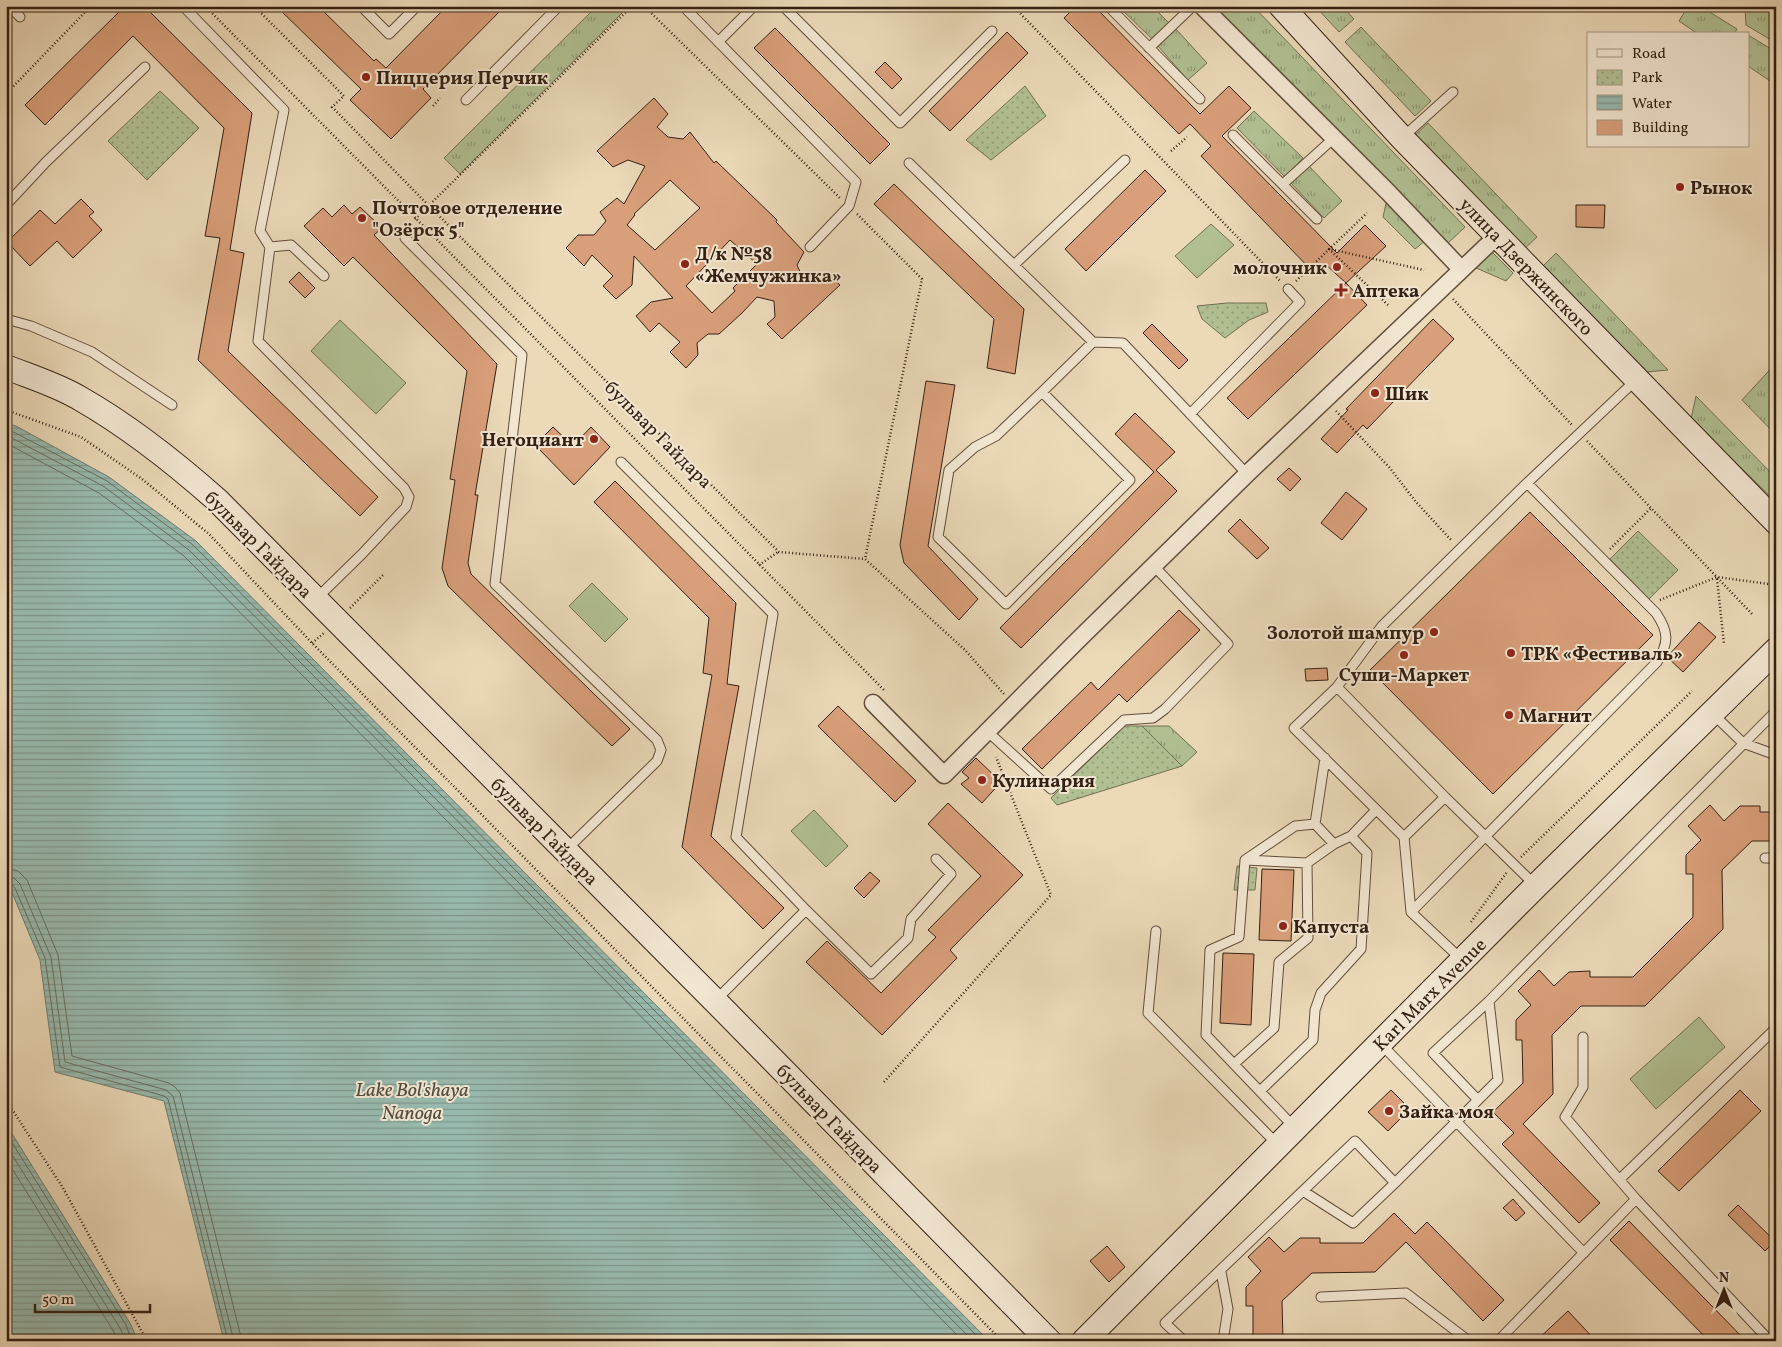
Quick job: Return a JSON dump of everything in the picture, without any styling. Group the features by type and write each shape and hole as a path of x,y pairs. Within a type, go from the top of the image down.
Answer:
{"street":[{"path":"1202,6 1462,269"},
{"name":"улица Дзержинского","path":"1281,6 1402,138 1776,522"},
{"path":"873,704 944,775 1153,565 1497,236"},
{"name":"бульвар Гайдара","path":"6,367 79,398 128,428 173,461 217,500 715,1001 1048,1341"},
{"name":"Karl Marx Avenue","path":"1084,1341 1536,886 1776,650"}],"lane":[{"path":"10,6 20,17"},
{"path":"183,6 284,110 260,231 270,247 258,341 404,488 409,497 406,507 315,600"},
{"path":"361,6 389,34 417,6"},
{"path":"466,100 558,6"},
{"path":"683,6 856,182 849,206 810,247"},
{"path":"718,42 754,6"},
{"path":"783,6 900,123 992,31"},
{"path":"1108,6 1200,99"},
{"path":"1149,48 1193,6"},
{"path":"6,205 46,162 145,67"},
{"path":"1402,138 1453,92"},
{"path":"1233,135 1318,219"},
{"path":"1283,184 1334,138"},
{"path":"1015,264 1125,160"},
{"path":"909,163 1015,264 1093,342 1123,343 1247,474"},
{"path":"405,238 522,355 495,584 657,740 661,750 657,760 565,851"},
{"path":"270,247 291,245 324,276"},
{"path":"1190,414 1300,302 1288,289"},
{"path":"6,319 31,326 92,352 172,405"},
{"path":"1042,392 1130,480 1006,604 938,538 949,470 975,447 996,436 1093,342"},
{"path":"1462,960 1411,912 1404,837 1294,728 1337,687 1382,626 1527,483 1637,379"},
{"path":"622,462 773,614 736,838 871,974 908,938 911,919 951,874 936,860"},
{"path":"1411,912 1657,662 1664,651 1667,636 1664,624 1648,605 1527,483"},
{"path":"988,732 1051,789 1124,720 1153,718 1165,709 1228,644 1153,565"},
{"path":"1337,687 1536,886"},
{"path":"1478,1100 1433,1053 1489,1001 1776,711"},
{"path":"1712,712 1744,743 1776,755"},
{"path":"1325,758 1316,824 1334,844"},
{"path":"1404,837 1445,797"},
{"path":"1245,860 1306,863 1334,844 1351,836 1376,810"},
{"path":"1245,860 1295,826 1316,824"},
{"path":"1260,1091 1313,1040 1315,1010 1321,993 1361,949 1367,853 1351,836"},
{"path":"1765,858 1776,858"},
{"path":"1245,860 1239,937 1210,950 1206,1035 1296,1128"},
{"path":"1234,1064 1274,1028 1279,962 1308,938 1306,863"},
{"path":"715,1001 806,910"},
{"path":"1156,931 1148,1014 1278,1145"},
{"path":"1303,1191 1353,1223 1457,1122 1498,1080 1489,1001"},
{"path":"1620,1180 1776,1028"},
{"path":"1584,1037 1583,1087 1565,1117 1636,1199 1770,1341"},
{"path":"1380,1043 1584,1253"},
{"path":"1184,1341 1166,1324 1355,1141 1395,1183"},
{"path":"1498,1341 1636,1199"},
{"path":"1220,1272 1228,1309 1223,1341"},
{"path":"1321,1297 1406,1293 1469,1341"}],"path":[{"path":"6,94 91,6"},
{"path":"205,6 890,696"},
{"name":"бульвар Гайдара","path":"254,6 344,96 332,107 429,206 779,552"},
{"path":"415,219 632,6"},
{"path":"644,6 922,279 865,560"},
{"path":"1013,6 1288,289 1367,213"},
{"path":"1030,10 1035,6"},
{"path":"433,106 440,98"},
{"path":"1171,152 1187,137"},
{"path":"1329,249 1424,270"},
{"path":"1329,249 1388,305"},
{"path":"1451,298 1753,616"},
{"path":"1324,400 1390,467 1416,502 1460,550"},
{"path":"6,410 81,437 142,479 209,534 312,643 1002,1341"},
{"path":"1601,558 1651,508"},
{"path":"759,565 779,552 865,560 965,650 1014,704"},
{"path":"1717,577 1724,644"},
{"path":"1648,605 1717,577 1776,585"},
{"path":"884,1082 1052,895 1001,770 988,732"},
{"path":"6,1100 63,1188 147,1341"}],"green space":[{"path":"597,6 629,6 460,174 444,158"},
{"path":"1118,6 1152,6 1169,23 1152,39"},
{"path":"1214,6 1253,6 1465,227 1447,244"},
{"path":"1315,6 1342,6 1354,19 1339,32"},
{"path":"1688,6 1700,6 1737,29 1735,32 1695,32 1679,21"},
{"path":"1745,6 1776,6 1776,43 1746,25"},
{"path":"1361,27 1431,101 1415,116 1345,42"},
{"path":"1175,28 1207,63 1188,80 1157,45"},
{"path":"1750,36 1776,52 1776,85 1750,67"},
{"path":"1025,86 1046,116 991,160 966,140"},
{"path":"160,91 199,128 147,180 108,141"},
{"path":"1254,111 1303,158 1285,177 1237,128"},
{"path":"1428,123 1537,237 1522,251 1413,137"},
{"path":"1308,165 1342,201 1324,218 1290,182"},
{"path":"1387,199 1426,240 1415,249 1383,217"},
{"path":"1211,224 1234,245 1197,278 1175,256"},
{"path":"1489,249 1513,273 1506,281 1474,267"},
{"path":"1556,253 1668,370 1646,372 1541,268"},
{"path":"1227,303 1266,303 1268,312 1249,320 1225,338 1202,319 1197,306"},
{"path":"340,320 406,383 376,414 311,351"},
{"path":"1776,363 1776,435 1742,400"},
{"path":"1696,396 1776,478 1776,502 1691,419"},
{"path":"1638,531 1678,570 1649,599 1610,559"},
{"path":"592,583 628,619 605,642 569,606"},
{"path":"1124,726 1142,726 1182,766 1057,805 1051,798"},
{"path":"1142,726 1169,726 1197,752 1182,766"},
{"path":"814,810 848,846 826,867 791,831"},
{"path":"1237,866 1257,868 1255,890 1234,890"},
{"path":"1699,1017 1725,1047 1656,1109 1630,1079"}],"water":[{"name":"Lake Bol'shaya Nanoga","path":"6,423 16,426 109,477 196,541 989,1341 224,1341 164,1101 55,1072 40,960 11,890 6,885"},
{"path":"6,1124 130,1323 138,1341 6,1341"}],"building":[{"path":"125,6 144,6 252,113 230,250 244,253 228,351 378,497 360,516 198,360 220,238 205,236 224,128 133,36 45,125 25,105"},
{"path":"276,6 318,6 374,61 376,59 386,68 447,6 505,6 423,89 431,98 391,139 350,100 361,89"},
{"path":"1076,6 1094,6 1200,114 1229,86 1251,108 1222,136 1337,253 1365,225 1386,246 1346,283 1325,264 1315,274 1201,156 1211,146 1190,124 1179,134 1064,18"},
{"path":"775,28 890,144 870,164 754,48"},
{"path":"1007,32 1028,53 950,131 929,111"},
{"path":"885,62 902,79 892,89 875,72"},
{"path":"654,98 668,114 657,127 668,137 683,139 690,132 714,163 716,161 777,220 776,222 804,252 797,265 802,276 817,278 826,272 840,285 782,339 767,324 775,317 774,301 757,297 719,334 708,334 697,343 698,355 686,368 670,352 680,342 659,323 650,332 636,316 651,302 673,298 634,256 632,285 616,299 603,286 613,276 592,255 584,266 566,248 578,235 594,235 606,221 600,212 617,198 624,204 645,166 628,160 613,167 597,151","holes":["670,180 700,208 655,250 627,225 634,214","730,240 757,264 733,288 735,291 712,313 686,286"]},
{"path":"1145,170 1166,191 1086,271 1065,249"},
{"path":"894,184 1024,309 1015,374 987,368 994,319 874,204"},
{"path":"81,199 94,212 89,216 102,230 73,258 57,241 30,266 7,242 40,210 55,224"},
{"path":"344,205 352,214 360,207 382,228 374,235 497,364 475,495 478,495 468,563 471,574 630,729 612,746 448,586 442,568 455,480 450,479 467,371 353,257 344,266 304,226 323,208 332,217"},
{"path":"1576,205 1605,205 1604,228 1576,227"},
{"path":"299,272 315,288 305,298 289,282"},
{"path":"1346,283 1367,305 1248,419 1227,398"},
{"path":"1433,319 1454,339 1367,429 1363,425 1337,453 1321,439 1348,410 1346,409"},
{"path":"1152,324 1188,360 1179,369 1143,333"},
{"path":"926,381 955,385 928,546 978,599 959,620 904,563 900,545"},
{"path":"1135,413 1175,452 1156,470 1177,491 1021,648 1000,628 1154,472 1115,434"},
{"path":"553,427 573,446 591,427 610,447 574,485 535,445"},
{"path":"1289,468 1301,479 1290,491 1277,479"},
{"path":"615,481 736,603 727,684 739,686 711,836 784,908 763,929 682,847 712,675 703,673 709,618 594,502"},
{"path":"1346,492 1367,509 1342,540 1321,523"},
{"name":"ТРК «Фестиваль»","path":"1530,512 1653,635 1493,794 1370,670"},
{"path":"1240,519 1269,548 1257,559 1228,531"},
{"path":"1179,610 1200,630 1127,702 1119,694 1042,769 1022,749 1091,682 1098,690"},
{"path":"1699,622 1716,637 1683,672 1667,657"},
{"path":"1327,668 1328,680 1306,681 1305,669"},
{"path":"838,706 916,781 895,802 818,726"},
{"name":"Кулинария","path":"976,758 1001,782 982,803 961,784 969,778 962,772"},
{"path":"948,803 1023,875 950,950 957,958 882,1035 806,962 827,941 881,993 936,937 928,930 981,876 928,824"},
{"path":"1710,805 1724,821 1740,806 1760,806 1760,812 1776,812 1776,841 1752,841 1722,870 1723,929 1645,1006 1581,1006 1552,1035 1553,1094 1523,1124 1600,1203 1579,1223 1502,1144 1514,1133 1493,1112 1523,1083 1522,1040 1516,1040 1516,1020 1531,1005 1518,991 1539,970 1554,986 1569,972 1590,971 1590,977 1633,977 1693,917 1693,874 1686,874 1686,855 1701,840 1688,826"},
{"path":"1262,869 1294,870 1291,941 1259,940"},
{"path":"870,872 880,881 864,898 854,888"},
{"path":"1223,953 1254,954 1251,1025 1220,1023"},
{"name":"Зайка моя","path":"1391,1090 1410,1109 1388,1131 1368,1112"},
{"path":"1740,1090 1761,1111 1679,1191 1658,1171"},
{"path":"1513,1199 1525,1213 1516,1221 1503,1208"},
{"path":"1738,1205 1775,1241 1765,1251 1728,1215"},
{"path":"1394,1213 1415,1234 1427,1222 1504,1300 1483,1321 1406,1242 1375,1272 1312,1273 1282,1301 1283,1341 1253,1341 1253,1306 1246,1306 1246,1287 1261,1271 1248,1257 1269,1237 1284,1252 1300,1238 1320,1238 1320,1243 1363,1243"},
{"path":"1629,1221 1746,1341 1709,1341 1610,1240"},
{"path":"1107,1246 1125,1267 1109,1282 1090,1261"},
{"path":"1568,1311 1596,1341 1536,1341"}],"place":[{"name":"Пиццерия Перчик","path":"366,77"},
{"name":"Рынок","path":"1680,187"},
{"name":"Почтовое отделение \"Озёрск 5\"","path":"362,218"},
{"name":"Д/к №58 «Жемчужинка»","path":"685,264"},
{"name":"молочник","path":"1337,267"},
{"name":"Аптека","path":"1341,290"},
{"name":"Шик","path":"1375,393"},
{"name":"Негоциант","path":"594,439"},
{"name":"Золотой шампур","path":"1434,632"},
{"name":"ТРК «Фестиваль»","path":"1511,653"},
{"name":"Суши-Маркет","path":"1404,655"},
{"name":"Магнит","path":"1509,715"},
{"name":"Кулинария","path":"982,780"},
{"name":"Капуста","path":"1283,926"},
{"name":"Зайка моя","path":"1389,1111"}]}
